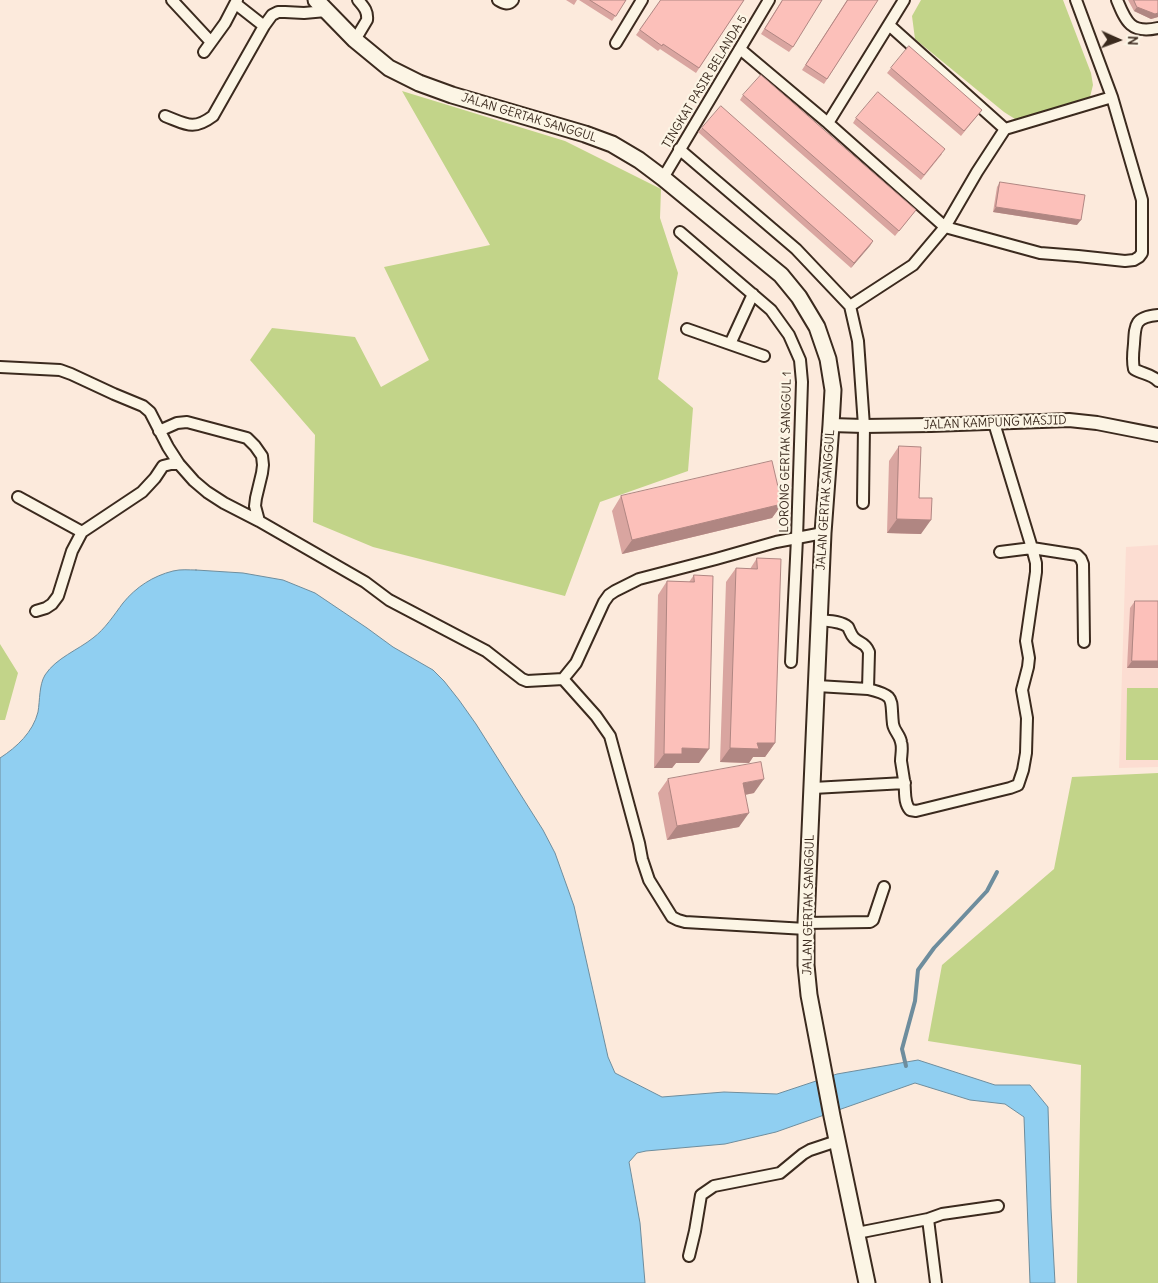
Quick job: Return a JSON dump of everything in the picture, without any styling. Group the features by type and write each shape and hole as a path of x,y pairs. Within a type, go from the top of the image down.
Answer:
{"main road":[{"name":"JALAN GERTAK SANGGUL","path":"321,5 355,40 389,68 419,83 452,95 585,134 612,144 639,160 774,270 799,296 817,327 828,359 833,390 823,533 806,926 806,965 809,995 822,1067 867,1283"}],"street":[{"path":"172,0 211,42"},
{"path":"355,40 367,16 366,9 358,0"},
{"path":"498,0 504,4 511,2"},
{"path":"616,43 642,0"},
{"name":"TINGKAT PASIR BELANDA 5","path":"663,178 768,0"},
{"path":"828,123 904,0"},
{"path":"740,49 828,123 945,227 1040,253 1124,261 1134,260 1142,253 1142,200 1112,97 1076,0"},
{"path":"1117,0 1125,18 1133,27 1148,30 1158,28"},
{"path":"204,52 237,2 264,26"},
{"path":"165,116 185,124 201,124 212,116 264,26 272,16 278,12 304,13 321,5"},
{"path":"889,25 1005,129"},
{"path":"850,306 912,265 945,227 1005,129 1112,97"},
{"path":"679,149 796,249 850,306 858,340 864,426 863,503"},
{"name":"LORONG GERTAK SANGGUL 1","path":"680,232 771,310 789,336 800,360 802,382 797,538 790,662"},
{"path":"730,344 753,294"},
{"path":"1158,315 1143,318 1137,322 1132,363 1134,369 1138,372 1152,376 1158,381"},
{"path":"686,329 764,356"},
{"path":"0,367 50,368 71,374 143,406 150,412 179,464 207,492 365,582 389,600 486,651 527,681 563,679 580,656 604,602 615,590 639,579 776,542 823,533"},
{"name":"JALAN KAMPUNG MASJID","path":"831,425 864,426 1069,420 1097,423 1158,435"},
{"path":"160,431 178,423 187,422 247,438 262,456 262,474 255,506 259,521"},
{"path":"817,686 868,689 886,694 892,703 894,729 901,741 901,763 906,800 910,810 916,811 1010,788 1018,784 1026,753 1028,718 1022,690 1028,668 1029,658 1026,641 1036,563 994,423"},
{"path":"36,611 52,604 58,596 72,551 82,532 142,492 163,466 179,464"},
{"path":"18,497 82,532"},
{"path":"1000,552 1032,548 1077,555 1083,564 1084,642"},
{"path":"820,620 843,624 849,629 856,640 862,642 867,648 869,652 868,689"},
{"path":"563,679 596,716 610,736 649,880 672,916 678,920 685,922 806,926 870,922 873,920 884,887"},
{"path":"813,788 905,783"},
{"path":"689,1256 701,1195 706,1191 714,1186 780,1173 802,1154 837,1140"},
{"path":"857,1233 928,1219 942,1214 998,1206"},
{"path":"928,1219 936,1283"}],"shaded area":[{"path":"1158,545 1158,767 1119,768 1126,547"}],"green space":[{"path":"921,0 1063,0 1091,73 1093,85 1090,97 1015,119 915,39 912,16"},
{"path":"402,91 565,141 661,189 660,218 678,273 658,379 693,408 688,471 600,502 565,596 373,547 313,522 315,435 250,360 272,328 355,337 381,387 429,360 384,267 490,245"},
{"path":"0,644 18,673 5,720 0,720"},
{"path":"1127,688 1158,688 1158,760 1126,760"},
{"path":"1158,773 1158,1283 1077,1283 1081,1065 928,1041 942,965 1054,869 1072,777"}],"water":[{"path":"196,570 243,573 283,580 315,593 393,647 433,670 444,681 476,724 543,830 555,853 574,906 608,1057 615,1073 662,1097 724,1092 777,1094 837,1074 918,1060 995,1085 1030,1085 1048,1107 1055,1283 1030,1283 1024,1117 1005,1104 970,1100 915,1083 776,1132 725,1144 637,1153 629,1162 640,1223 645,1283 0,1283 0,758 18,744 32,726 38,712 43,679 55,664 97,634 128,597 145,583 173,571"}],"building":[{"path":"590,0 626,0 616,16"},
{"path":"661,0 744,0 699,68 663,44 662,46 640,30"},
{"path":"783,0 822,0 793,47 765,29"},
{"path":"848,0 878,0 827,79 806,65"},
{"path":"1134,0 1158,0 1158,13 1155,14 1137,7"},
{"path":"909,46 982,110 964,131 891,68"},
{"path":"761,75 916,210 899,231 743,95"},
{"path":"878,92 945,149 924,175 856,118"},
{"path":"721,106 873,241 854,263 702,128"},
{"path":"1000,182 1085,195 1081,220 996,207"},
{"path":"899,446 921,447 919,498 932,498 931,520 897,519"},
{"path":"772,461 782,504 632,540 621,496"},
{"path":"757,558 781,559 775,743 757,743 759,749 730,748 736,568 757,569"},
{"path":"694,575 713,576 709,749 682,748 682,754 664,754 667,581 694,582"},
{"path":"1135,601 1158,601 1158,661 1132,661"},
{"path":"761,762 764,779 743,783 749,813 677,826 668,779"}],"waterway":[{"path":"906,1066 902,1049 915,1001 918,970 934,948 987,891 997,872"}]}
